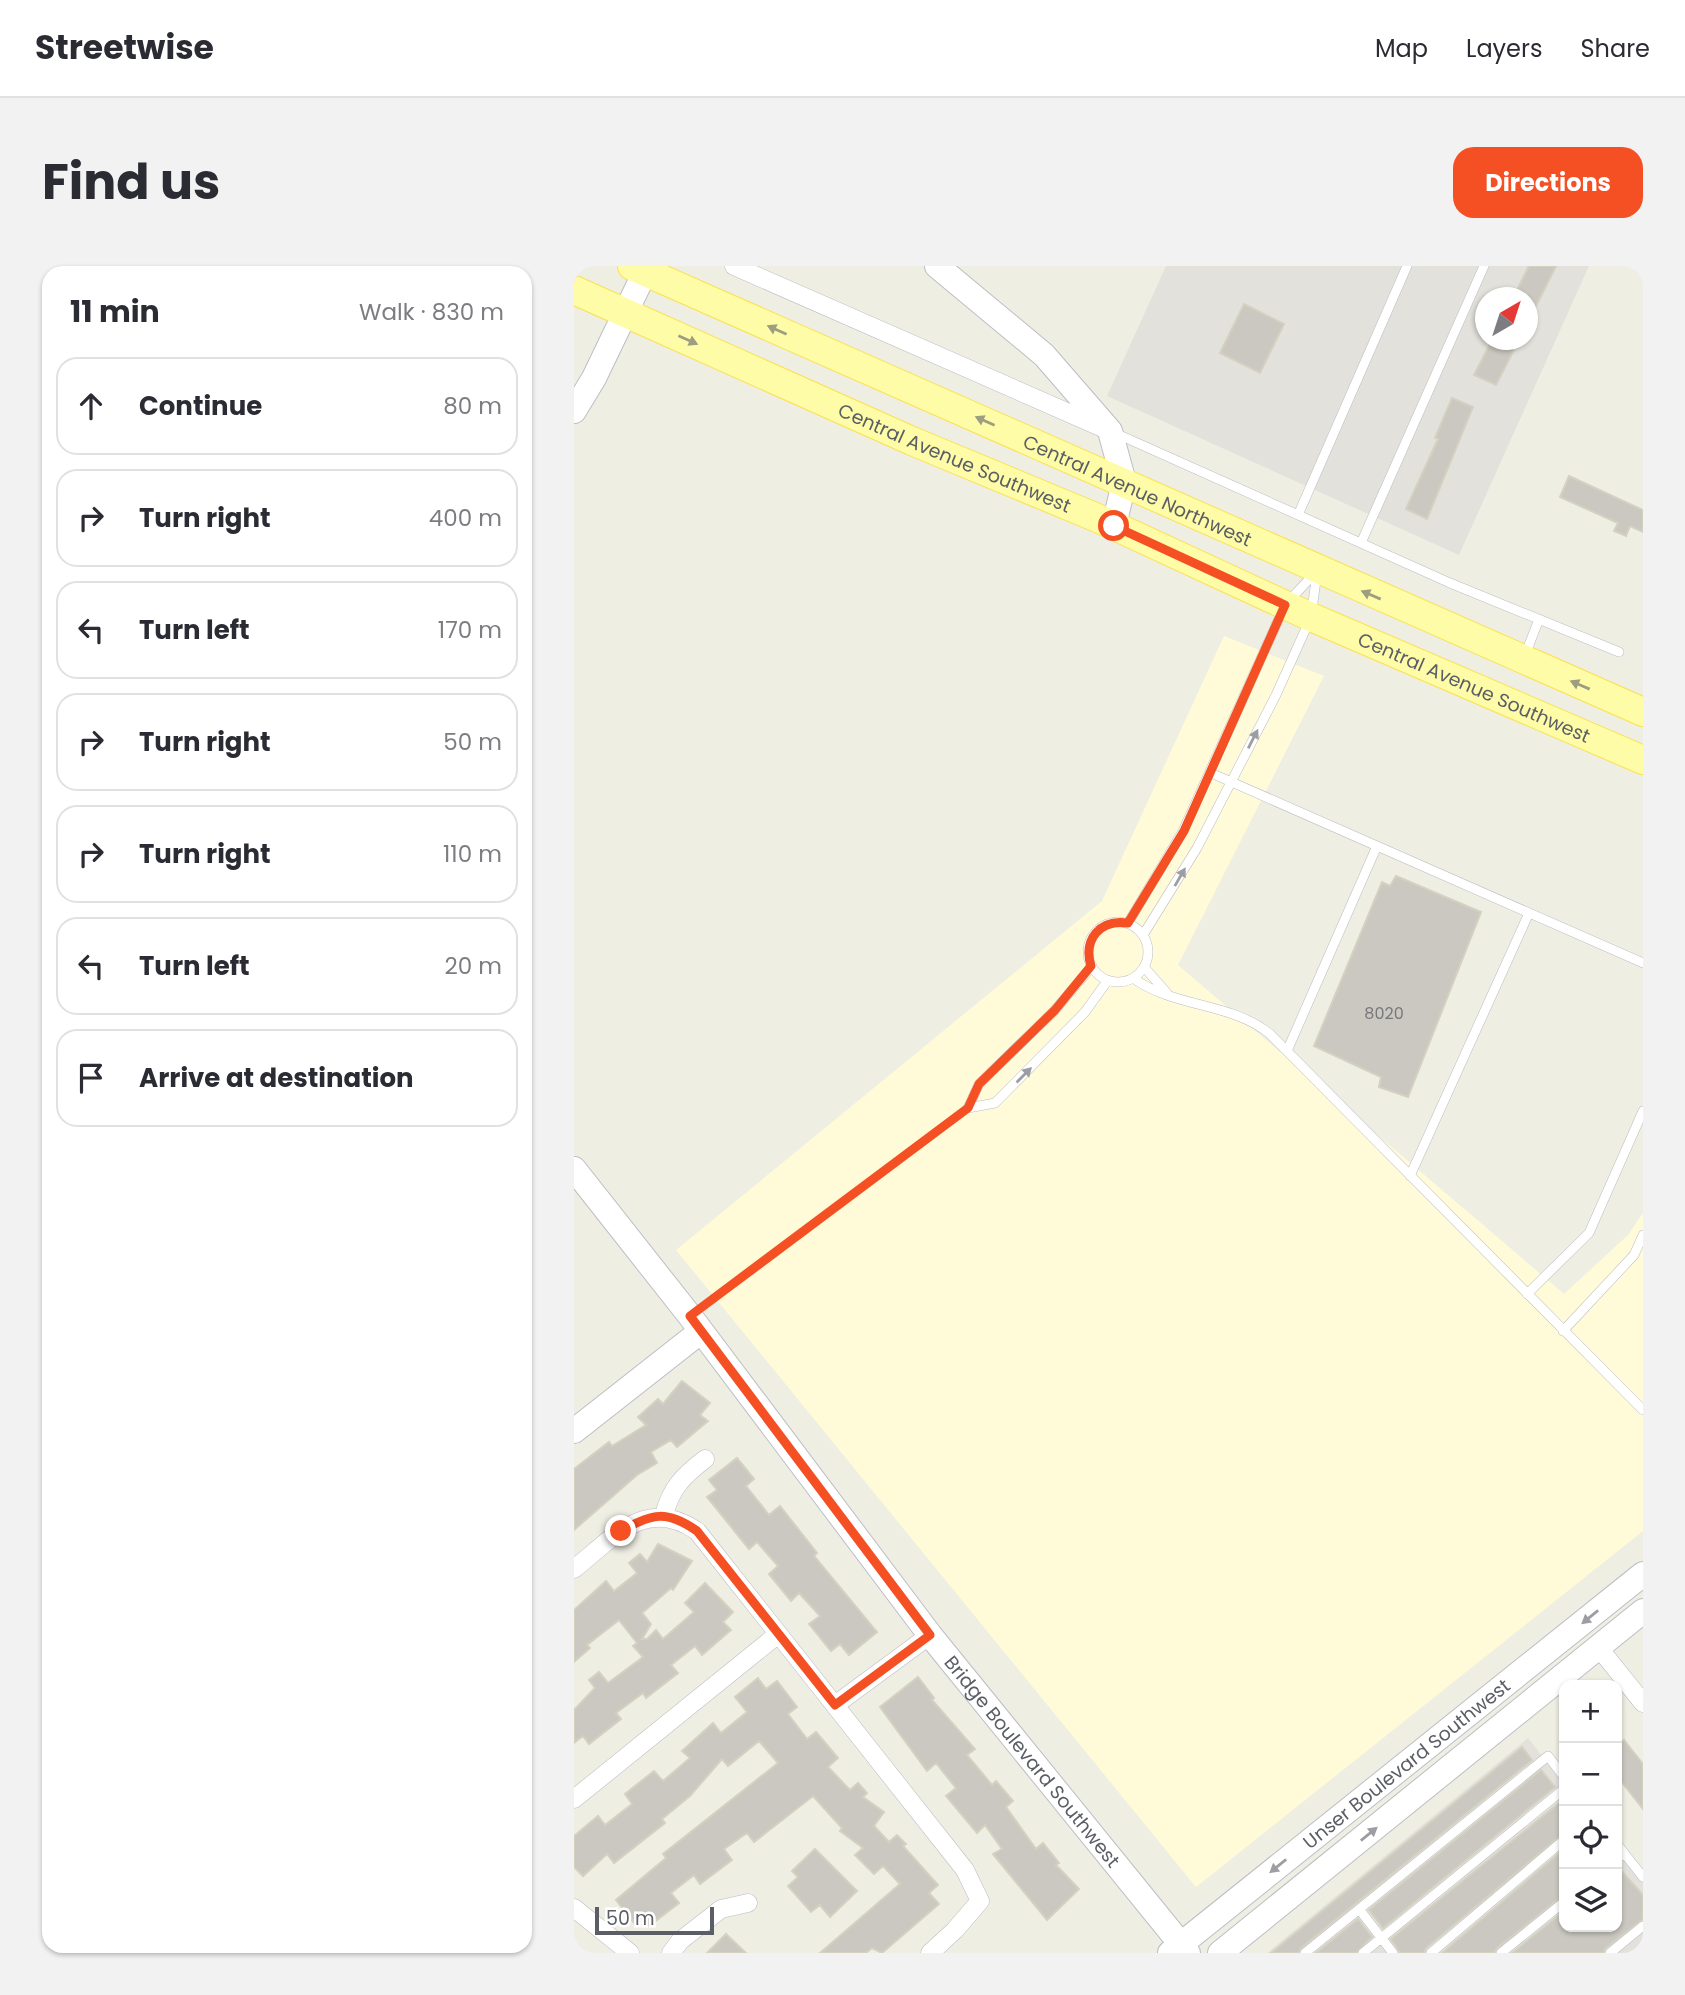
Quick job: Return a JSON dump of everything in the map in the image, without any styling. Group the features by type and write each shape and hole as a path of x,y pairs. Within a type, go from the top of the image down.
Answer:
{"main road":[{"name":"Central Avenue Northwest","path":"638,269 1124,482 1317,571 1643,712"},
{"name":"Central Avenue Southwest","path":"574,290 912,441 1114,526 1311,617 1641,754"}],"street":[{"path":"734,266 1110,431"},
{"path":"937,266 1044,355 1110,431 1124,482 1114,526"},
{"path":"574,411 594,379 626,312 638,269"},
{"name":"Bridge Boulevard Southwest","path":"578,1181 695,1324 930,1635 1180,1950"},
{"path":"574,1431 695,1324"},
{"path":"664,1515 670,1493 682,1477 705,1459"},
{"path":"574,1569 641,1519 664,1515 682,1521 697,1531 965,1870 980,1901 930,1953"},
{"name":"Unser Boulevard Southwest","path":"1180,1950 1643,1574"},
{"name":"Unser Boulevard Southwest","path":"1233,1948 1643,1611"},
{"path":"574,1798 777,1635"},
{"path":"835,1705 930,1635"},
{"path":"1599,1648 1643,1703"},
{"path":"670,1953 680,1941 721,1909 748,1903"},
{"path":"574,1908 629,1953"}],"lane":[{"path":"1298,515 1407,266"},
{"path":"1361,543 1484,266"},
{"path":"1110,431 1361,543 1619,652"},
{"path":"1128,923 1184,831 1285,605 1317,571"},
{"path":"1143,935 1197,848 1276,695 1311,617 1317,571"},
{"path":"1523,660 1539,619"},
{"path":"1211,773 1643,964"},
{"path":"1287,1051 1377,846"},
{"path":"1410,1176 1529,913"},
{"path":"1108,923 1128,923 1143,935 1149,951 1144,967 1133,978 1125,981 1108,980 1091,966 1088,946 1099,928 1108,923"},
{"path":"968,1108 979,1084 1055,1010 1091,966"},
{"path":"1144,967 1171,997"},
{"path":"1133,978 1145,987 1171,997 1256,1022 1643,1410"},
{"path":"968,1108 995,1103 1085,1012 1108,980"},
{"path":"1527,1294 1589,1233 1643,1111"},
{"path":"1563,1331 1634,1255 1643,1235"},
{"path":"1305,1953 1548,1756 1559,1770"},
{"path":"1363,1953 1559,1793"},
{"path":"1431,1953 1559,1844"},
{"path":"1622,1858 1643,1877"},
{"path":"1501,1953 1559,1906"},
{"path":"1359,1909 1393,1953"},
{"path":"1610,1953 1643,1926"}],"path":[{"path":"695,1324 968,1108"}],"shaded area":[{"path":"1166,266 1589,266 1459,555 1107,396"},
{"path":"1224,636 1324,676 1178,965 1564,1294 1628,1235 1643,1213 1643,1531 1196,1887 676,1250 1102,901"},
{"path":"1528,1738 1559,1778 1559,1932 1622,1932 1622,1854 1643,1881 1643,1953 1267,1953"}],"building":[{"path":"1529,266 1556,266 1538,302 1538,287 1518,287"},
{"path":"1244,304 1284,324 1260,373 1220,353"},
{"path":"1487,350 1514,350 1496,385 1474,375"},
{"path":"1452,398 1473,407 1427,519 1406,509 1438,439 1435,438"},
{"path":"1569,476 1643,510 1643,532 1630,526 1626,536 1614,531 1618,523 1560,497"},
{"path":"1396,876 1481,912 1408,1097 1379,1087 1381,1077 1314,1046 1382,882 1390,886"},
{"path":"682,1381 710,1403 700,1415 708,1421 677,1447 671,1440 651,1452 657,1463 637,1475 574,1530 574,1469 609,1442 612,1446 646,1425 638,1417 658,1399 663,1404"},
{"path":"737,1458 754,1479 746,1486 769,1515 780,1506 817,1553 814,1556 877,1632 849,1655 840,1644 831,1651 809,1624 820,1616 799,1593 791,1601 769,1574 778,1566 757,1542 749,1549 707,1497 717,1490 709,1480"},
{"path":"658,1544 692,1561 673,1590 671,1588 642,1613 651,1624 642,1639 647,1639 656,1630 663,1639 694,1612 685,1603 705,1583 733,1612 723,1622 731,1630 702,1655 695,1646 671,1665 678,1673 646,1698 643,1693 616,1713 621,1719 589,1744 583,1736 574,1743 574,1710 595,1688 589,1680 599,1672 608,1683 643,1657 633,1646 637,1643 619,1620 587,1645 590,1648 574,1662 574,1610 606,1581 614,1591 637,1573 629,1563 640,1554 647,1562"},
{"path":"918,1677 934,1698 932,1700 975,1749 967,1755 992,1785 996,1781 1013,1801 1006,1807 1036,1849 1043,1843 1059,1863 1056,1865 1079,1889 1047,1920 993,1854 1002,1849 985,1825 977,1833 946,1796 956,1788 936,1763 927,1771 880,1707"},
{"path":"758,1678 766,1689 777,1681 797,1707 788,1714 807,1739 816,1732 838,1758 828,1767 850,1790 858,1783 867,1793 863,1797 884,1812 874,1826 889,1842 897,1835 906,1844 903,1846 938,1885 929,1893 939,1904 882,1953 872,1948 866,1953 820,1953 900,1884 883,1866 874,1874 855,1855 863,1848 840,1831 842,1828 813,1796 754,1842 747,1833 724,1849 732,1860 700,1884 694,1875 671,1893 679,1903 649,1926 642,1917 634,1923 616,1900 666,1858 663,1854 778,1763 759,1741 728,1766 722,1759 690,1796 662,1819 665,1823 614,1863 607,1854 583,1876 574,1867 574,1836 598,1816 605,1825 632,1804 625,1794 654,1771 663,1781 690,1758 682,1751 713,1723 721,1733 747,1712 735,1697"},
{"path":"1624,1740 1643,1764 1643,1809 1622,1782"},
{"path":"1522,1747 1532,1760 1298,1953 1271,1953"},
{"path":"1541,1770 1555,1787 1383,1928 1369,1910"},
{"path":"1559,1803 1559,1837 1426,1948 1424,1953 1400,1953 1391,1939"},
{"path":"815,1849 857,1891 830,1917 820,1905 811,1912 788,1886 798,1877 792,1871"},
{"path":"1559,1853 1559,1899 1494,1953 1442,1953"},
{"path":"1622,1872 1643,1895 1643,1919 1603,1953 1512,1953 1559,1915 1559,1932 1622,1932"},
{"path":"1358,1919 1372,1937 1356,1953 1316,1953"},
{"path":"726,1934 746,1953 707,1953"}],"route":[{"path":"621,1531 641,1519 664,1515 682,1521 697,1531 835,1705 930,1635 690,1316 968,1108 979,1084 1055,1010 1091,966 1088,946 1092,936 1108,923 1128,923 1184,831 1285,605 1114,526"}]}
